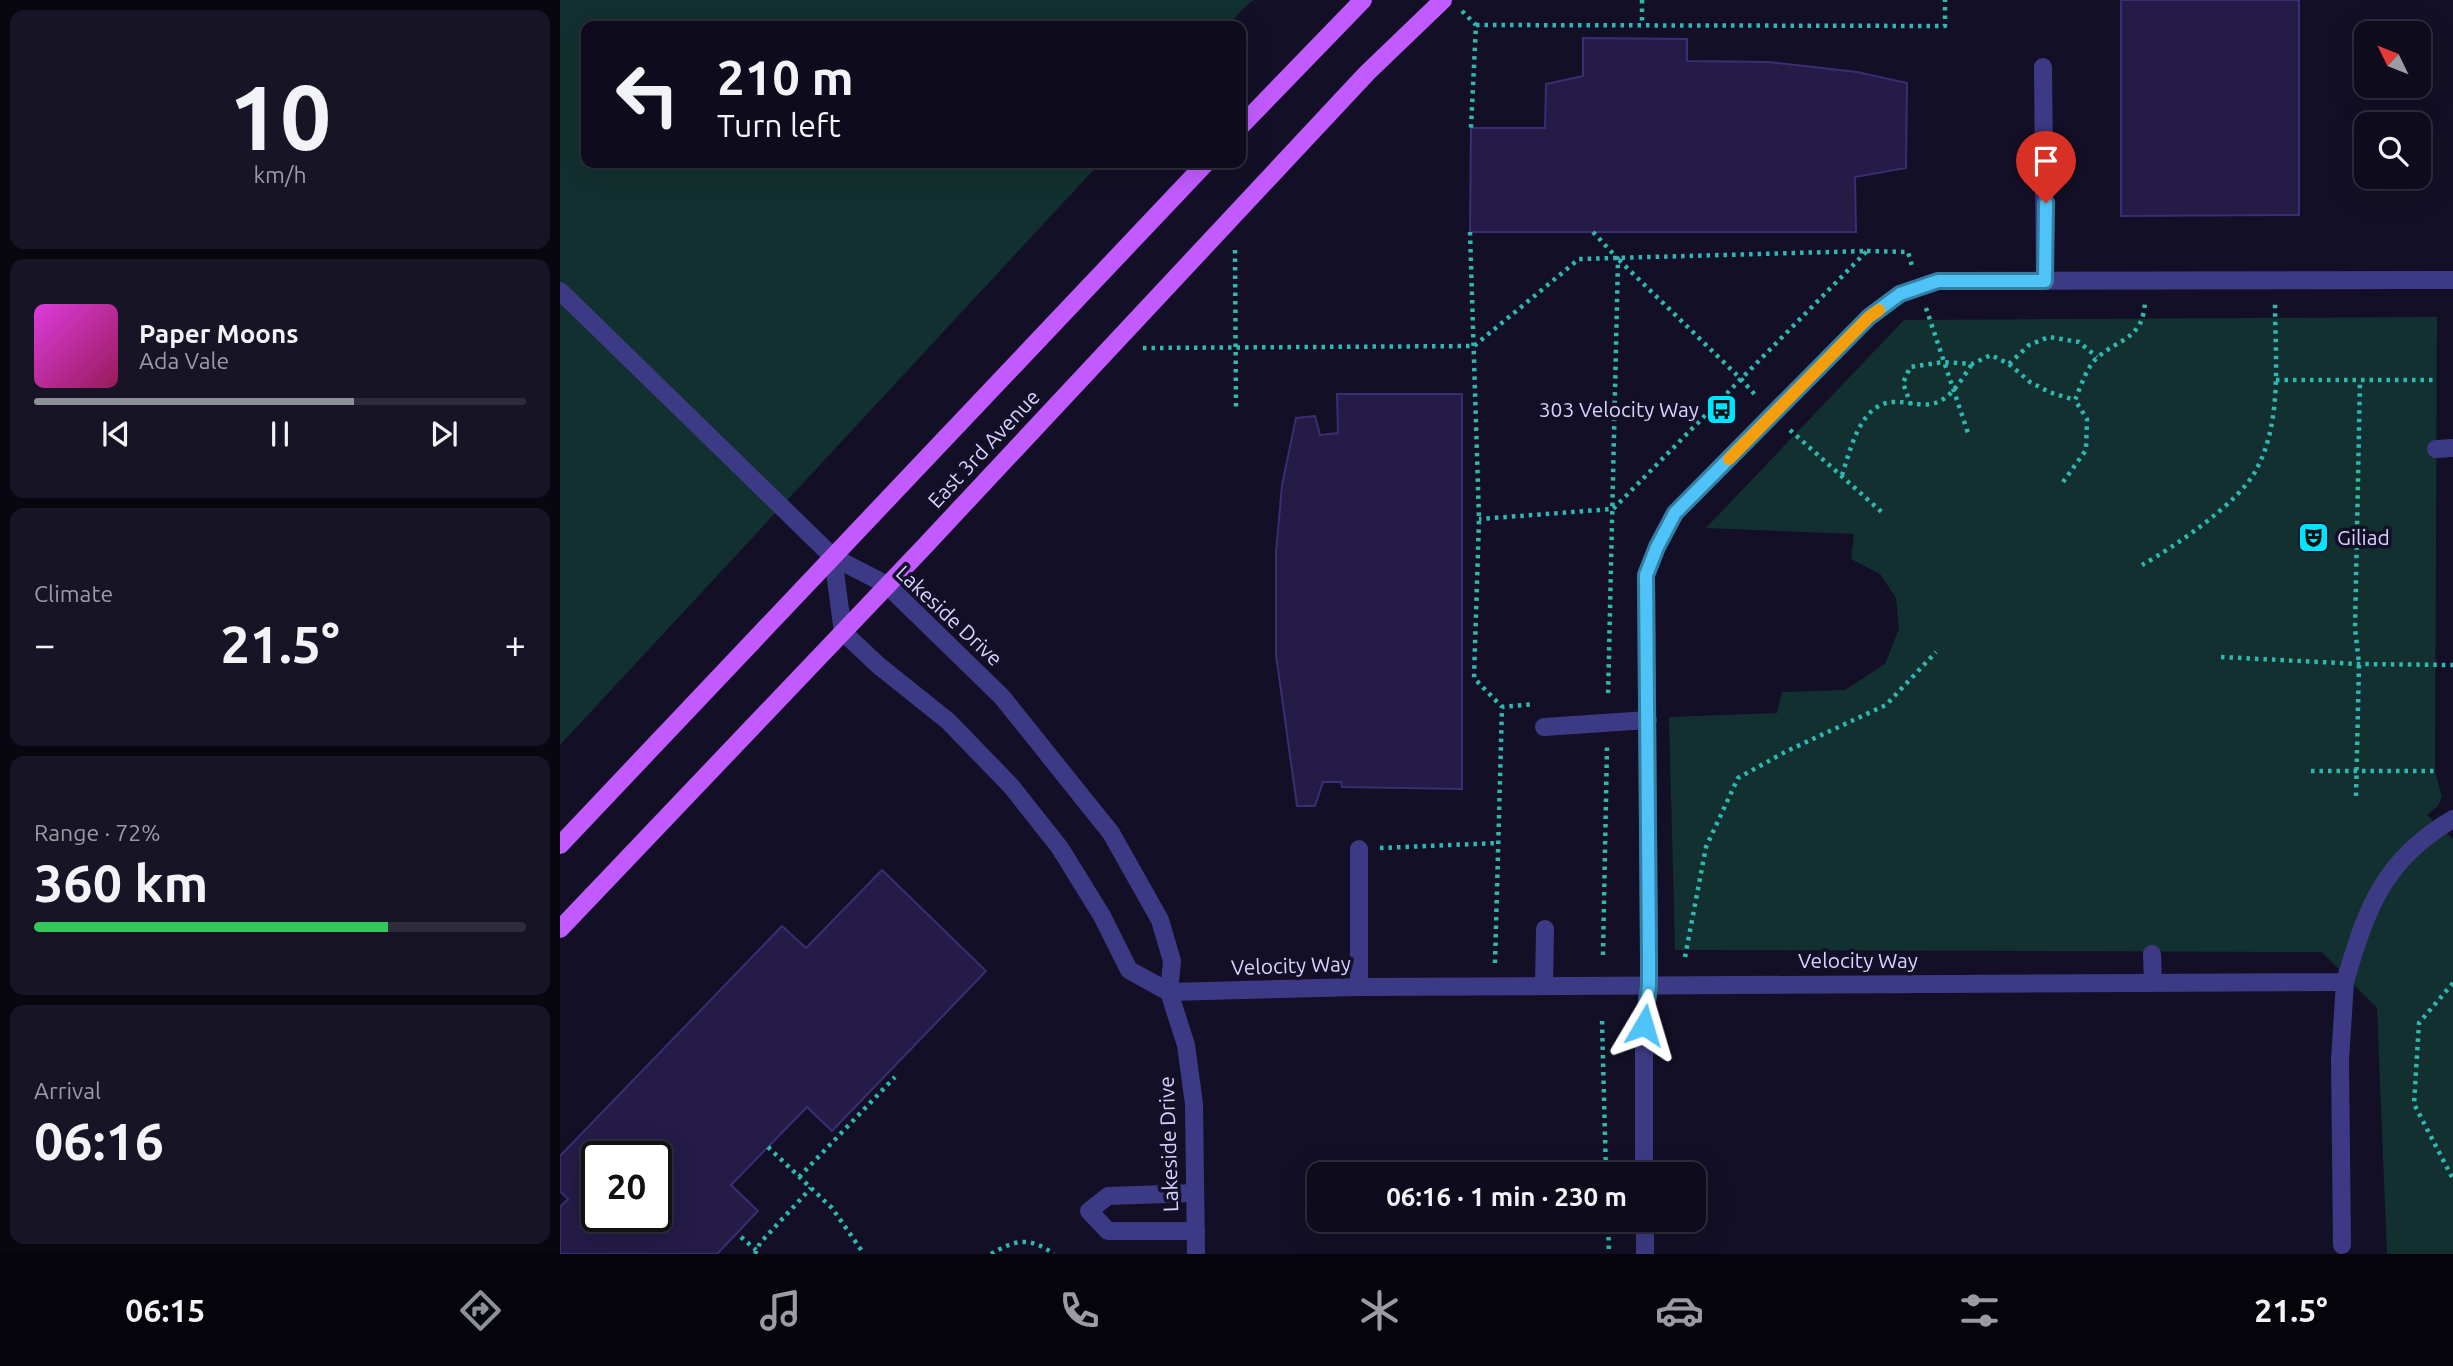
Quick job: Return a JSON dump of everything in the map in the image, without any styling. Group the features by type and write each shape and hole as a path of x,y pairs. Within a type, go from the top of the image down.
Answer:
{"main road":[{"path":"1246,121 1363,0"},
{"name":"East 3rd Avenue","path":"560,929 843,632 1367,73 1443,0"},
{"name":"East 3rd Avenue","path":"560,845 1201,168"}],"street":[{"path":"2043,67 2045,281"},
{"path":"1644,1162 1644,1025 1649,986 1646,575 1675,513 1869,317 1900,294 1938,281 2453,280"},
{"name":"Lakeside Drive","path":"560,291 833,557 887,585 1002,696 1111,833 1160,920 1172,961 1169,992 1186,1045 1194,1104 1196,1254"},
{"path":"833,557 843,632 878,665 948,721 1011,786 1060,848 1102,916 1129,970 1169,992"},
{"path":"1544,727 1648,720"},
{"path":"2342,1245 2340,1060 2345,982 2357,938 2373,900 2391,871 2414,846 2453,819"},
{"path":"1359,849 1359,987"},
{"path":"1544,986 1545,929"},
{"path":"2152,954 2152,982"},
{"name":"Velocity Way","path":"1169,992 1359,987 2345,982"},
{"path":"1195,1193 1108,1196 1089,1211 1108,1231 1196,1231"},
{"path":"1645,1232 1645,1254"}],"path":[{"path":"1642,0 1642,24"},
{"path":"1461,10 1476,25 1945,26 1945,0"},
{"path":"1471,128 1476,25"},
{"path":"1235,214 1236,407"},
{"path":"1470,232 1479,519 1474,678 1502,707 1495,986"},
{"path":"1593,232 1741,379"},
{"path":"1479,519 1613,509 1867,251"},
{"path":"1109,348 1474,346 1578,260 1908,252 1969,436"},
{"path":"1602,955 1618,259"},
{"path":"2074,400 2097,357 2128,339 2144,315 2145,281"},
{"path":"2142,565 2179,543 2238,493 2256,471 2272,426 2276,380 2275,281"},
{"path":"2009,364 2029,345 2049,337 2079,342 2097,357"},
{"path":"1842,475 1859,425 1875,409 1895,401 1911,405 1939,402 1954,389 1972,364 1990,355 2009,364 2029,382 2049,393 2074,400 2087,419 2086,450 2063,482"},
{"path":"1911,405 1903,383 1910,367 1943,362 1972,364"},
{"path":"2276,380 2436,380"},
{"path":"2356,796 2360,380"},
{"path":"1796,436 1885,515"},
{"path":"1685,957 1706,847 1738,778 1787,751 1886,705 1936,652"},
{"path":"2221,657 2359,664 2453,665"},
{"path":"1595,698 1608,697"},
{"path":"1502,707 1542,704"},
{"path":"2311,771 2435,771"},
{"path":"1359,849 1499,843"},
{"path":"2453,983 2419,1023 2414,1104 2453,1179"},
{"path":"1602,1021 1606,1162"},
{"path":"799,1177 895,1077"},
{"path":"768,1147 832,1208 864,1254"},
{"path":"741,1237 755,1252 767,1234 811,1188"},
{"path":"1608,1232 1609,1254"},
{"path":"991,1254 1004,1246 1020,1242 1039,1243 1054,1254"}],"green space":[{"path":"560,0 1254,0 1232,21 581,21 581,168 1095,168 560,745"},
{"path":"2437,317 2435,771 2442,797 2438,806 2427,815 2453,839 2453,1254 2387,1254 2377,1008 2322,952 1675,950 1669,717 1777,713 1782,692 1845,690 1885,664 1899,629 1896,598 1880,574 1851,559 1854,534 1706,528 1904,320"}],"building":[{"path":"2121,0 2299,0 2299,215 2121,216"},
{"path":"1583,38 1687,39 1687,61 1769,62 1857,72 1907,83 1906,168 1855,177 1856,232 1470,232 1471,128 1545,128 1546,84 1583,76"},
{"path":"1337,394 1462,394 1462,789 1342,787 1341,782 1323,782 1315,806 1297,806 1276,655 1276,552 1282,485 1296,418 1315,416 1320,435 1338,433"},
{"path":"882,870 986,971 832,1131 807,1107 731,1185 758,1211 717,1254 560,1254 560,1207 568,1199 560,1191 560,1156 782,926 806,948"}],"slow traffic":[{"path":"1729,459 1879,310"}],"place":[{"name":"303 Velocity Way","path":"1722,410"},
{"name":"Giliad","path":"2314,538"}],"route":[{"path":"1644,1025 1649,986 1646,575 1657,547 1675,513 1869,317 1900,294 1938,281 2045,281 2046,203"}]}
